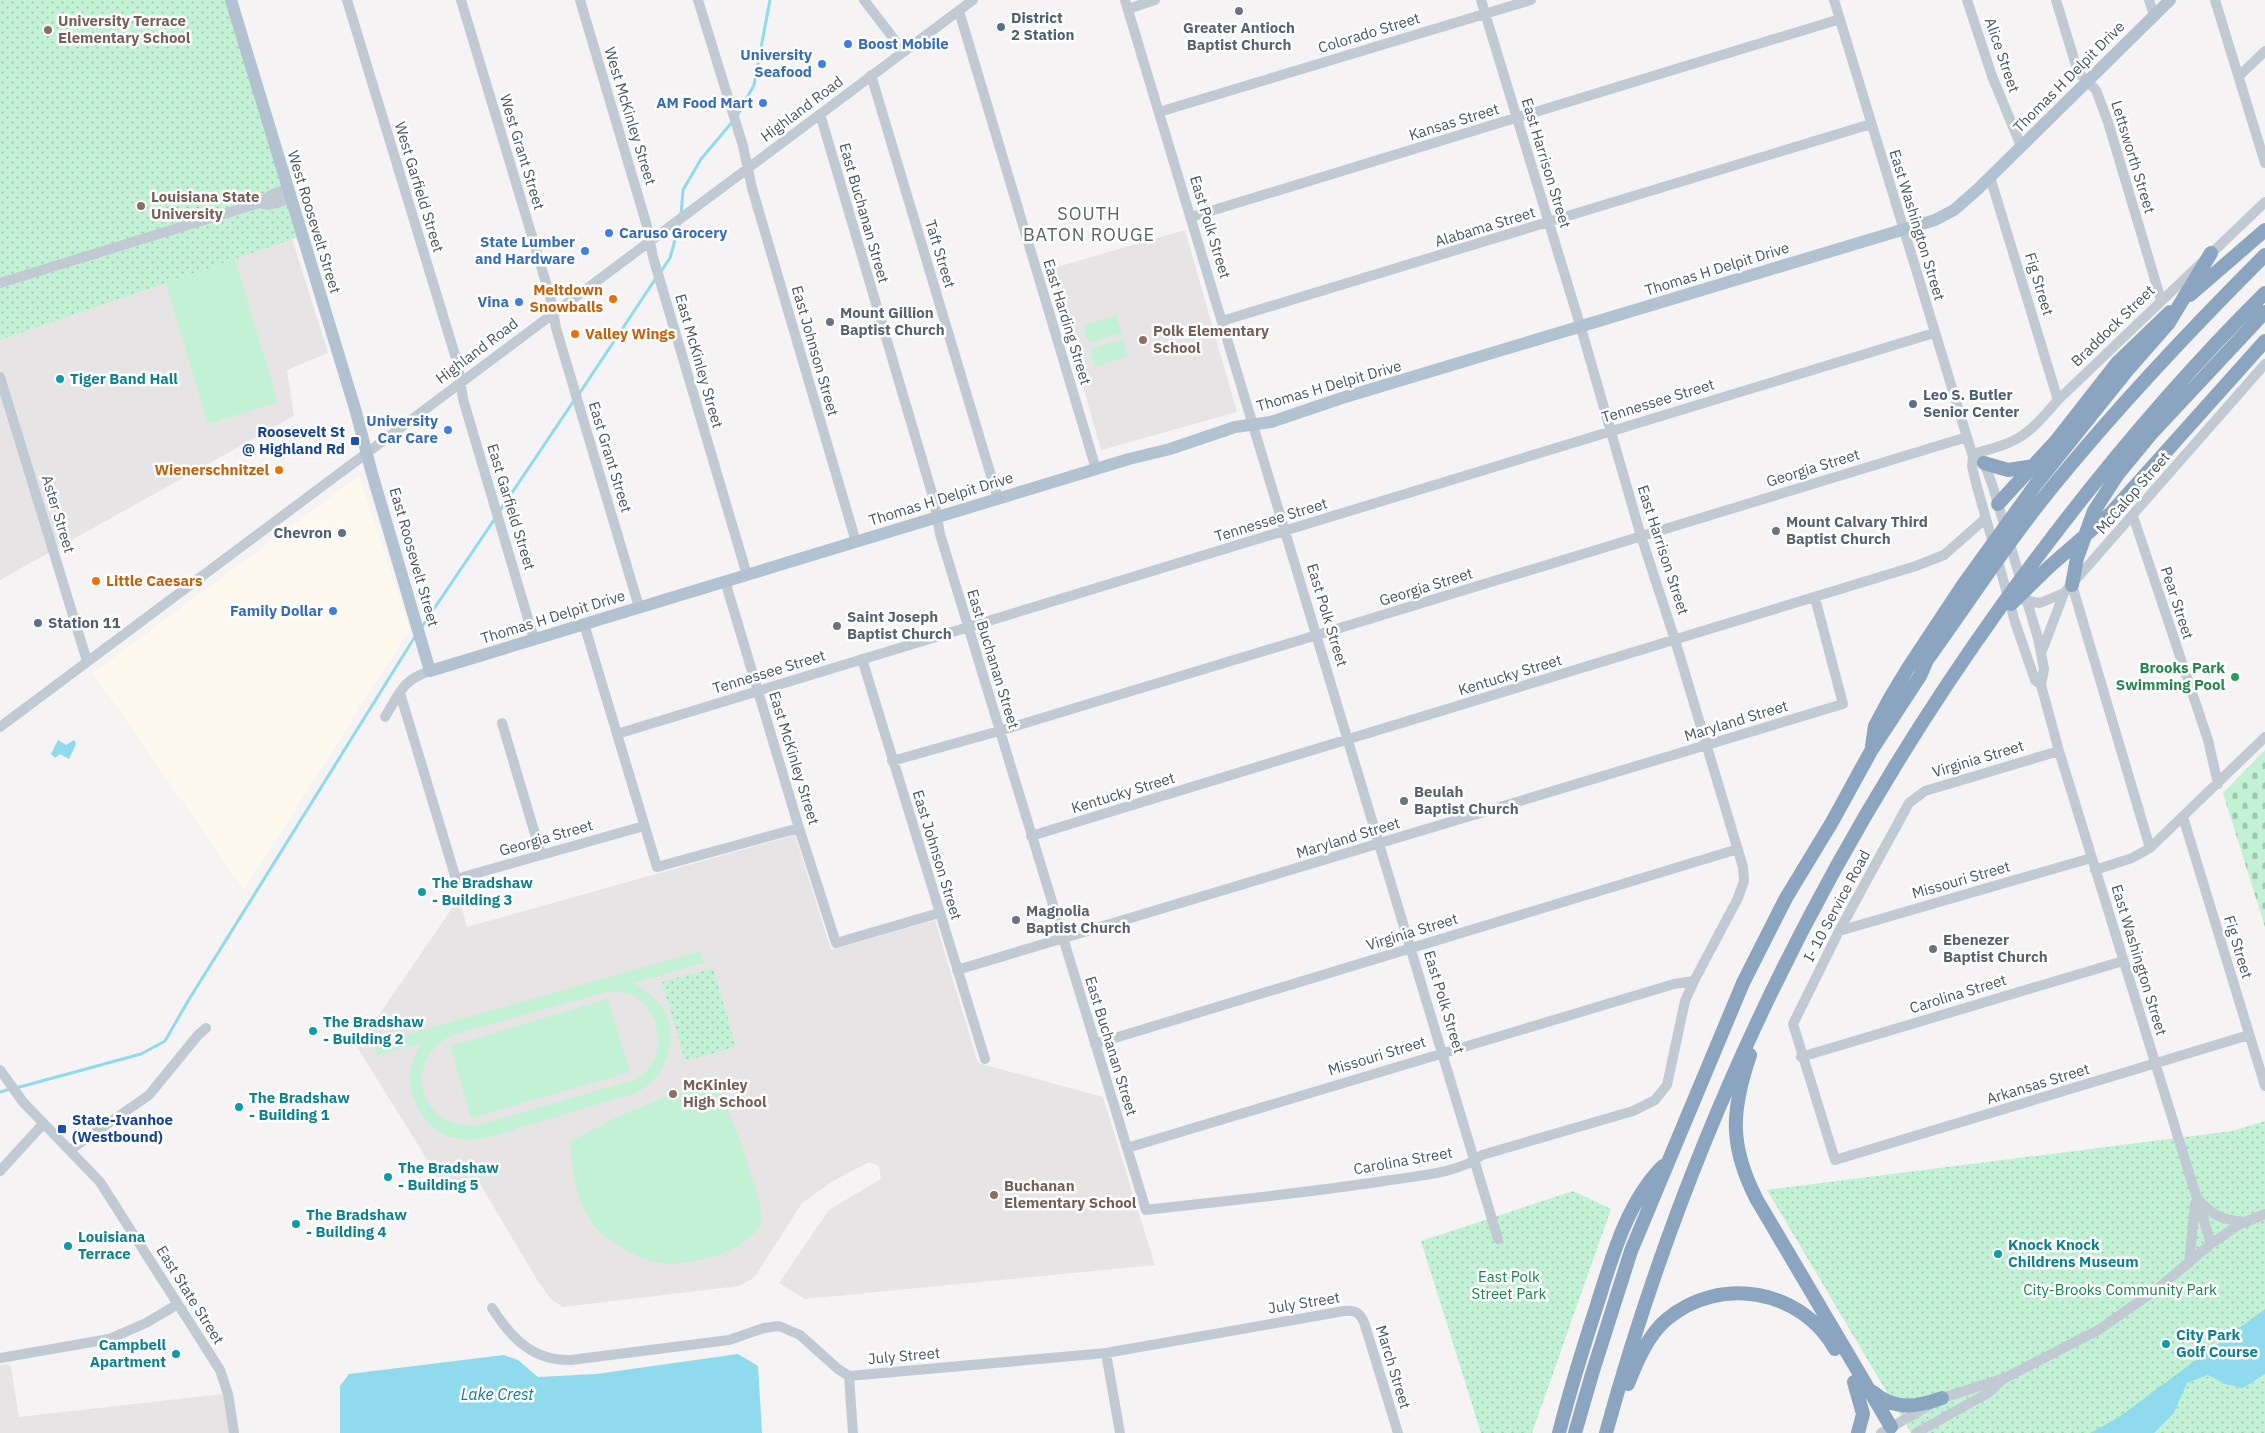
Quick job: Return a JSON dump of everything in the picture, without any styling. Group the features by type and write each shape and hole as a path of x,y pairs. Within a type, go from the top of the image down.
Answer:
{"highway":[{"path":"1998,504 2034,466 2090,399 2117,363 2155,324 2265,230"},
{"path":"1575,1433 1631,1251 1743,982 1786,898 1832,822 1871,751 1875,726 2036,484 2125,373 2168,324 2211,253"},
{"path":"1930,646 2045,496 2105,423 2196,324 2265,255"},
{"path":"1607,1433 1646,1297 1692,1172 1734,1069 1772,989 1847,846 1903,752 1959,665 2046,543 2115,457 2175,388 2265,293"},
{"path":"2068,589 2094,511 2118,474 2151,434 2265,312"},
{"path":"1983,631 2050,566 2111,513 2265,341"},
{"path":"1976,458 2008,470 2034,466"},
{"path":"1772,989 1737,1095 1735,1117 1738,1152 1745,1175 1757,1200 1888,1431"},
{"path":"1559,1433 1574,1376 1624,1227 1649,1180 1669,1160"},
{"path":"1607,1433 1642,1352 1660,1326 1690,1304 1716,1295 1742,1292 1761,1294 1778,1300 1810,1318 1823,1331 1860,1383 1885,1400 1899,1406 1915,1406 1942,1398"},
{"path":"1858,1433 1862,1422 1863,1407 1860,1383"}],"main road":[{"name":"West Roosevelt Street","path":"231,0 366,452"},
{"name":"Thomas H Delpit Drive","path":"430,671 1096,469 1170,449 1235,427 1271,422 1342,398 1581,328 1946,215 1961,205 2170,0"},
{"name":"East Roosevelt Street","path":"366,452 430,671"}],"street":[{"name":"West Garfield Street","path":"347,0 458,365 460,383"},
{"name":"West Grant Street","path":"460,0 550,296 553,314"},
{"name":"West McKinley Street","path":"580,0 650,241"},
{"name":"East Johnson Street","path":"698,0 743,146 747,168 856,542"},
{"path":"864,0 904,52"},
{"name":"Highland Road","path":"0,727 973,0"},
{"path":"1126,4 1155,0"},
{"name":"East Harrison Street","path":"1481,0 1581,328 1641,536 1707,745 1738,849 1744,876 1742,886 1694,980 1679,1023 1667,1085 1655,1100"},
{"name":"Colorado Street","path":"1159,112 1531,0"},
{"name":"East Washington Street","path":"1834,0 1902,230 1967,437 1976,458"},
{"name":"Alice Street","path":"1967,0 1992,76 2021,146"},
{"name":"Lettsworth Street","path":"2056,0 2078,72 2096,90 2108,122 2161,300"},
{"path":"2149,0 2154,15"},
{"path":"2215,0 2265,163"},
{"name":"East Polk Street","path":"1126,4 1379,844 1444,1052 1498,1239"},
{"name":"East Harding Street","path":"959,11 1096,469"},
{"name":"Kansas Street","path":"1191,216 1840,20"},
{"path":"2239,76 2265,51"},
{"name":"Taft Street","path":"871,75 998,499"},
{"name":"East Buchanan Street","path":"820,114 934,500 940,534 1146,1210"},
{"name":"Alabama Street","path":"1222,321 1871,124"},
{"name":"Fig Street","path":"1990,177 2058,400"},
{"path":"0,283 259,203 269,205 289,194"},
{"name":"Braddock Street","path":"1976,458 2023,437 2034,428 2058,400 2265,202"},
{"name":"East McKinley Street","path":"650,241 662,290 747,575"},
{"name":"East Grant Street","path":"553,314 580,412 639,607"},
{"name":"Tennessee Street","path":"617,734 1934,333"},
{"name":"McCalop Street","path":"2041,652 2068,589 2265,364"},
{"name":"Aster Street","path":"0,377 88,661"},
{"name":"East Garfield Street","path":"460,383 463,399 534,639"},
{"name":"Georgia Street","path":"892,761 1317,636 1967,437"},
{"path":"1976,458 1998,504 2028,603 2044,669 2041,686"},
{"path":"1976,458 1972,466 2007,593 2035,680 2041,686"},
{"name":"Pear Street","path":"2133,516 2208,740 2218,784"},
{"name":"Kentucky Street","path":"1031,836 1936,560 1986,518"},
{"name":"East McKinley Street","path":"725,581 799,828 836,943 939,913"},
{"path":"2007,593 2028,603 2044,602 2068,589 2150,848"},
{"name":"Maryland Street","path":"957,970 1844,704 1814,598"},
{"path":"584,624 657,867 799,828"},
{"name":"East Johnson Street","path":"862,660 985,1059"},
{"name":"Thomas H Delpit Drive","path":"385,717 400,693 414,676 430,671"},
{"name":"East Washington Street","path":"2041,686 2091,858 2210,1244"},
{"name":"Georgia Street","path":"400,693 456,879 644,826"},
{"path":"502,723 541,854"},
{"path":"2095,870 2132,858 2150,848 2265,737"},
{"name":"Virginia Street","path":"1909,803 1925,791 2059,751"},
{"name":"I- 10 Service Road","path":"1801,1057 1792,1024 1839,931 1909,803"},
{"name":"Fig Street","path":"2182,817 2265,1086"},
{"name":"Virginia Street","path":"1095,1044 1738,849"},
{"name":"Missouri Street","path":"1839,931 2091,858"},
{"name":"Carolina Street","path":"1801,1057 2123,960"},
{"name":"Missouri Street","path":"1127,1148 1444,1052 1674,984 1694,980"},
{"path":"70,1150 149,1095 198,1034 206,1028"},
{"name":"Arkansas Street","path":"1801,1057 1835,1160 2249,1035"},
{"name":"East State Street","path":"0,1070 23,1102 100,1182 207,1348 224,1378 230,1399 234,1433"},
{"name":"Carolina Street","path":"1146,1210 1330,1189 1466,1166 1482,1155 1633,1111 1655,1100"},
{"path":"0,1171 43,1124"},
{"path":"2195,1195 2214,1215 2225,1220 2245,1222"},
{"path":"2189,1263 2194,1225 2195,1195"},
{"path":"1888,1431 1942,1398 2005,1378 2100,1329 2128,1311 2210,1244 2245,1222 2265,1214"},
{"path":"0,1358 109,1339 146,1324 178,1304"},
{"name":"July Street","path":"492,1308 512,1337 530,1351 547,1358 571,1360 729,1340 779,1326 800,1335 838,1369 849,1376 1106,1353 1338,1312 1357,1312"},
{"name":"March Street","path":"1357,1312 1364,1322 1398,1433"},
{"path":"1106,1353 1120,1433"},
{"path":"849,1376 853,1433"},
{"path":"1916,1433 1988,1393 2005,1378"},
{"path":"1931,1433 1947,1415"}],"shaded area":[{"name":"Louisiana State University","path":"0,0 217,0 328,353 287,370 294,416 0,580"},
{"name":"Polk Elementary School","path":"1185,230 1237,412 1101,450 1050,269"},
{"path":"359,476 410,629 244,890 93,673"},
{"name":"McKinley High School","path":"795,835 831,950 935,920 978,1063 1103,1097 1155,1265 805,1299 779,1283 829,1210 881,1179 879,1166 869,1162 833,1181 802,1203 754,1278 739,1286 563,1307 552,1300 539,1283 480,1184 466,1183 448,1193 357,1047 459,898 467,927"},
{"path":"7,1364 11,1367 19,1417 223,1394 229,1433 0,1433 0,1365"}],"green space":[{"path":"0,0 231,0 301,236 0,340"},
{"path":"231,247 278,402 208,424 161,268"},
{"path":"1116,315 1122,333 1089,343 1083,326"},
{"path":"1123,339 1128,356 1095,367 1090,349"},
{"path":"2265,750 2265,927 2223,793"},
{"path":"700,951 704,963 633,983 657,1001 664,1011 670,1026 670,1046 667,1056 658,1074 644,1088 624,1097 492,1136 477,1139 450,1137 439,1132 426,1120 413,1096 410,1080 414,1058 421,1043 378,1055 374,1044","holes":["610,991 623,992 638,999 646,1006 655,1023 658,1033 657,1053 650,1067 637,1079 475,1126 456,1123 440,1116 429,1105 423,1091 422,1075 426,1060 436,1046 452,1035"]},
{"path":"713,968 736,1047 685,1061 662,982"},
{"path":"608,999 630,1072 471,1118 450,1046"},
{"path":"708,1079 717,1083 738,1135 759,1199 762,1224 747,1240 718,1255 672,1264 658,1263 613,1242 591,1222 577,1189 570,1142 615,1118"},
{"name":"City-Brooks Community Park","path":"2265,1121 2265,1433 1911,1433 1767,1190 2232,1131"},
{"name":"East Polk Street Park","path":"1573,1191 1611,1209 1532,1433 1481,1433 1421,1241"}],"water":[{"path":"58,740 66,745 74,740 76,744 69,759 60,754 55,758 51,754"},
{"path":"2265,1309 2265,1374 2243,1388 2225,1384 2208,1375 2187,1383 2174,1413 2154,1433 2090,1433 2119,1417"},
{"name":"Lake Crest","path":"738,1354 758,1366 762,1433 340,1433 340,1386 349,1374 504,1355 518,1360 538,1377 596,1374"}],"waterway":[{"path":"737,116 754,85 770,0"},
{"path":"681,215 683,190 701,159 733,121"},
{"path":"660,273 670,258 680,222"},
{"path":"579,394 656,278"},
{"path":"499,512 575,399"},
{"path":"421,628 496,517"},
{"path":"16,1088 141,1054 165,1041 416,635"},
{"path":"0,1092 10,1089"}],"place":[{"name":"Greater Antioch Baptist Church","path":"1239,11"},
{"name":"District 2 Station","path":"1001,27"},
{"name":"University Terrace Elementary School","path":"48,30"},
{"name":"Boost Mobile","path":"848,44"},
{"name":"University Seafood","path":"822,64"},
{"name":"AM Food Mart","path":"763,103"},
{"name":"Louisiana State University","path":"141,206"},
{"name":"Caruso Grocery","path":"609,233"},
{"name":"State Lumber and Hardware","path":"585,251"},
{"name":"Meltdown Snowballs","path":"613,299"},
{"name":"Vina","path":"519,302"},
{"name":"Mount Gillion Baptist Church","path":"830,322"},
{"name":"Valley Wings","path":"575,334"},
{"name":"Polk Elementary School","path":"1143,340"},
{"name":"Tiger Band Hall","path":"60,379"},
{"name":"Leo S. Butler Senior Center","path":"1913,404"},
{"name":"University Car Care","path":"448,430"},
{"name":"Roosevelt St @ Highland Rd","path":"355,441"},
{"name":"Wienerschnitzel","path":"279,470"},
{"name":"Mount Calvary Third Baptist Church","path":"1776,531"},
{"name":"Chevron","path":"342,533"},
{"name":"Little Caesars","path":"96,581"},
{"name":"Family Dollar","path":"333,611"},
{"name":"Station 11","path":"38,623"},
{"name":"Saint Joseph Baptist Church","path":"837,626"},
{"name":"Brooks Park Swimming Pool","path":"2235,677"},
{"name":"Beulah Baptist Church","path":"1404,801"},
{"name":"The Bradshaw - Building 3","path":"422,892"},
{"name":"Magnolia Baptist Church","path":"1016,920"},
{"name":"Ebenezer Baptist Church","path":"1933,949"},
{"name":"The Bradshaw - Building 2","path":"313,1031"},
{"name":"McKinley High School","path":"673,1094"},
{"name":"The Bradshaw - Building 1","path":"239,1107"},
{"name":"State-Ivanhoe (Westbound)","path":"62,1129"},
{"name":"The Bradshaw - Building 5","path":"388,1177"},
{"name":"Buchanan Elementary School","path":"994,1195"},
{"name":"The Bradshaw - Building 4","path":"296,1224"},
{"name":"Louisiana Terrace","path":"68,1246"},
{"name":"Knock Knock Childrens Museum","path":"1998,1254"},
{"name":"City Park Golf Course","path":"2166,1344"},
{"name":"Campbell Apartment","path":"176,1354"}],"district":[{"name":"SOUTH BATON ROUGE","path":"1089,224"}]}
